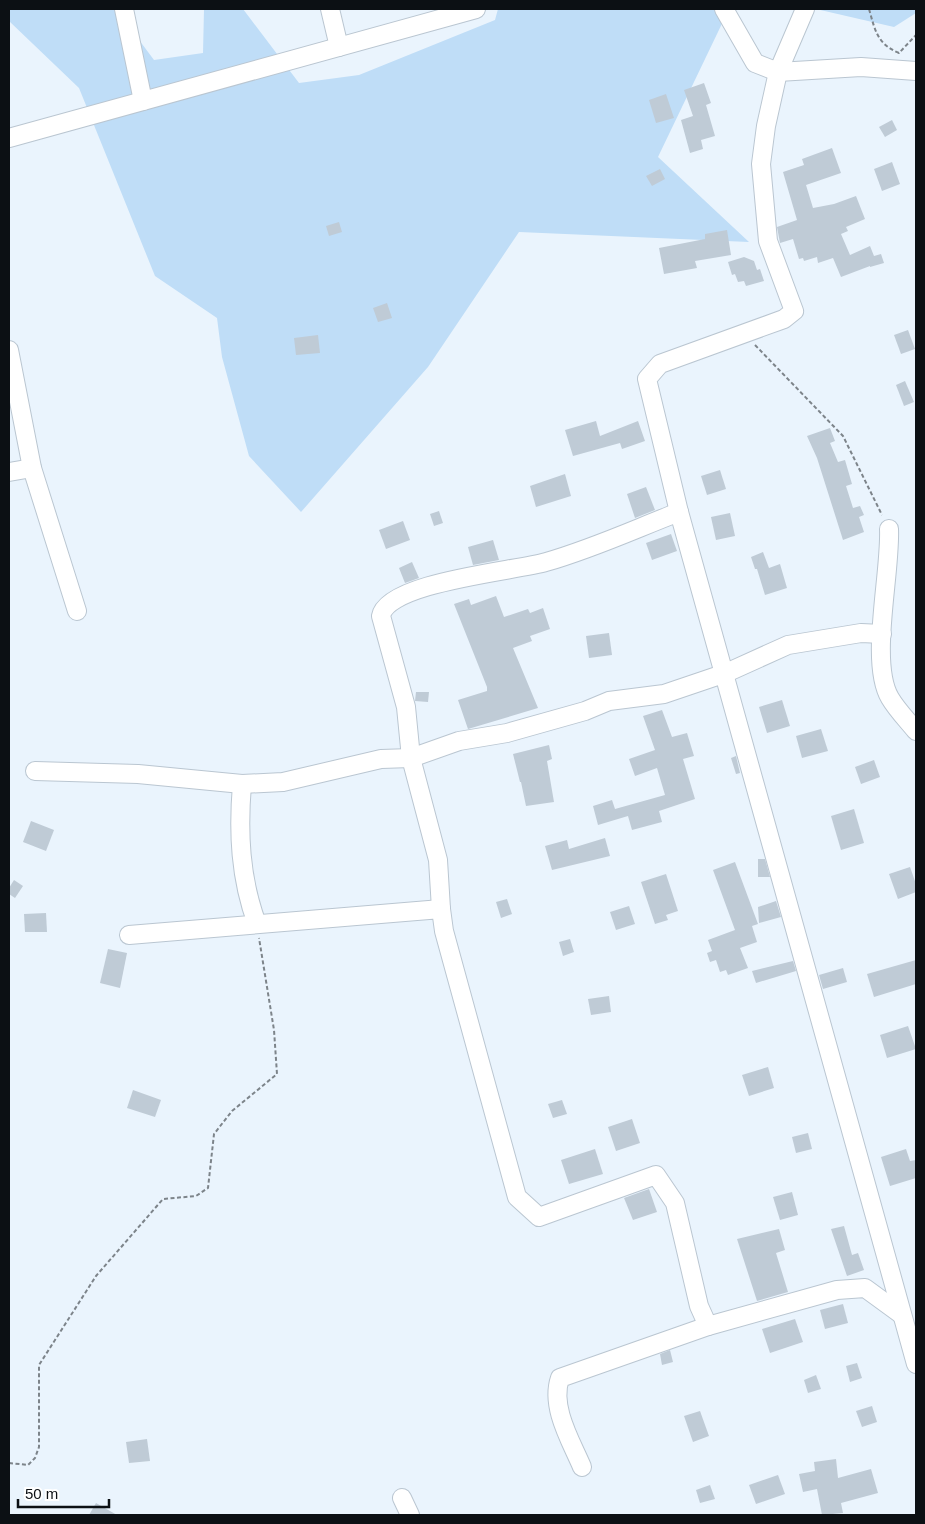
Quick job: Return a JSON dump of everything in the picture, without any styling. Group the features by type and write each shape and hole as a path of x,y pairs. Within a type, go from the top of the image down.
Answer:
{"street":[{"path":"124,9 142,101"},
{"path":"330,9 338,47"},
{"path":"9,138 476,9"},
{"path":"724,9 755,63 778,72 861,66 916,71"},
{"path":"805,9 778,72 766,126 761,164 768,241 794,311 784,318 744,334 660,364 647,379 679,512 726,673 916,1364"},
{"path":"9,350 32,468 77,611"},
{"path":"9,472 32,468"},
{"path":"679,512 546,562 447,580 385,606 380,616 406,707 410,758 438,860 444,931 517,1197 539,1217 656,1175 675,1203 700,1306 708,1326"},
{"path":"889,529 890,552 881,665 889,697 916,732"},
{"path":"35,770 138,774 242,784 283,782 381,759 410,758 459,741 506,733 585,711 609,701 664,694 726,673 788,645 861,633 882,634"},
{"path":"242,784 239,823 242,863 246,896 256,924"},
{"path":"129,935 441,909"},
{"path":"582,1467 565,1425 558,1401 557,1387 560,1378 708,1326 837,1290 864,1288 902,1314"},
{"path":"402,1498 410,1515"}],"path":[{"path":"869,9 875,33 887,48 899,53 916,36"},
{"path":"744,334 843,436 889,529"},
{"path":"9,1463 28,1465 35,1458 39,1447 39,1365 96,1276 163,1199 196,1196 208,1188 214,1134 232,1111 277,1074 274,1030 256,924"}],"shaded area":[{"path":"9,9 116,9 154,60 203,53 204,9 243,9 299,83 359,75 495,20 498,9 729,9 658,157 749,242 519,232 428,367 301,512 249,456 222,357 217,318 155,276 79,88 9,21"},
{"path":"816,9 916,9 916,13 894,27"}],"building":[{"path":"704,83 711,103 706,105 715,136 701,140 703,149 690,153 681,120 693,116 684,90"},
{"path":"666,94 674,118 656,123 649,100"},
{"path":"892,120 897,130 885,137 879,127"},
{"path":"832,148 841,173 806,185 813,208 834,204 856,196 865,219 846,227 848,231 841,234 850,255 870,246 874,256 881,254 884,263 841,277 833,258 818,263 817,257 804,261 803,258 799,259 793,239 780,243 777,227 797,220 783,172 804,165 802,159"},
{"path":"892,162 900,184 882,191 874,169"},
{"path":"660,169 665,179 652,186 646,176"},
{"path":"339,222 342,232 329,236 326,226"},
{"path":"727,230 731,255 695,261 697,268 664,274 659,248 705,239 705,234"},
{"path":"744,257 754,261 757,270 760,269 764,281 746,286 744,281 738,282 735,274 732,275 728,262"},
{"path":"387,303 392,318 378,322 373,308"},
{"path":"908,330 915,349 901,354 894,335"},
{"path":"318,335 320,353 296,355 294,338"},
{"path":"905,381 914,402 904,406 896,385"},
{"path":"596,421 600,436 638,421 645,441 622,449 620,443 573,456 565,430"},
{"path":"830,428 835,441 830,443 838,462 845,460 852,484 846,486 853,508 860,506 864,515 859,517 864,532 843,540 817,458 807,436"},
{"path":"720,470 726,489 707,495 701,476"},
{"path":"565,474 571,496 536,507 530,486"},
{"path":"646,487 655,510 635,518 627,494"},
{"path":"439,511 443,523 434,526 430,514"},
{"path":"730,513 735,536 716,540 711,517"},
{"path":"403,521 410,540 386,549 379,530"},
{"path":"671,534 677,551 652,560 646,543"},
{"path":"493,540 499,560 473,565 468,547"},
{"path":"763,552 769,568 780,564 787,588 765,595 751,557"},
{"path":"412,562 419,578 405,583 399,568"},
{"path":"496,596 504,617 528,609 530,613 543,608 550,629 530,636 532,641 513,648 538,708 468,729 458,700 487,691 487,687 454,604 469,599 471,605"},
{"path":"609,633 612,655 589,658 586,636"},
{"path":"416,692 429,692 428,702 415,701"},
{"path":"782,700 790,726 767,733 759,707"},
{"path":"662,710 672,737 687,733 694,756 683,759 695,799 659,811 662,822 632,830 628,816 598,825 593,806 612,800 615,809 665,795 657,768 635,776 629,759 655,750 643,716"},
{"path":"821,729 828,751 802,758 796,736"},
{"path":"549,745 552,759 547,761 554,802 526,806 513,754"},
{"path":"736,756 740,773 736,774 731,758"},
{"path":"874,760 880,777 861,784 855,767"},
{"path":"854,809 864,843 841,850 831,816"},
{"path":"31,821 54,830 46,851 23,842"},
{"path":"605,838 610,856 552,870 545,846 567,840 569,849"},
{"path":"758,859 765,859 770,877 758,877"},
{"path":"735,862 758,924 752,926 757,942 740,948 748,968 728,975 726,970 720,972 716,960 710,962 707,953 712,951 708,940 735,930 713,870"},
{"path":"910,867 916,884 916,892 898,899 889,874"},
{"path":"666,874 678,911 666,915 668,920 655,924 641,882"},
{"path":"14,880 23,886 15,898 9,894 9,888"},
{"path":"507,899 512,914 501,918 496,902"},
{"path":"776,901 781,917 759,923 758,907"},
{"path":"629,906 635,924 616,930 610,912"},
{"path":"46,913 47,932 25,932 24,914"},
{"path":"570,939 574,952 563,956 559,942"},
{"path":"108,949 127,953 120,988 100,983"},
{"path":"916,960 916,984 874,997 867,974"},
{"path":"793,961 796,971 756,983 752,971"},
{"path":"843,968 847,982 823,989 819,975"},
{"path":"609,996 611,1012 591,1015 588,999"},
{"path":"908,1026 916,1049 887,1058 880,1035"},
{"path":"768,1067 774,1088 749,1096 742,1075"},
{"path":"133,1090 161,1100 155,1117 127,1108"},
{"path":"562,1100 567,1114 553,1118 548,1104"},
{"path":"632,1119 640,1143 616,1151 608,1127"},
{"path":"808,1133 812,1149 796,1153 792,1137"},
{"path":"595,1149 603,1174 569,1184 561,1160"},
{"path":"906,1149 910,1161 916,1160 916,1178 890,1186 881,1157"},
{"path":"649,1189 657,1212 633,1220 624,1198"},
{"path":"792,1192 798,1215 780,1220 773,1197"},
{"path":"844,1226 852,1255 858,1253 864,1270 847,1276 831,1229"},
{"path":"779,1229 785,1250 776,1253 788,1292 757,1301 737,1239"},
{"path":"843,1304 848,1323 825,1329 820,1310"},
{"path":"795,1319 803,1342 770,1353 762,1329"},
{"path":"670,1350 673,1362 662,1365 660,1354"},
{"path":"857,1363 862,1378 850,1382 846,1366"},
{"path":"816,1375 821,1389 808,1393 804,1380"},
{"path":"872,1406 877,1422 862,1427 856,1411"},
{"path":"700,1411 709,1436 693,1442 684,1416"},
{"path":"147,1439 150,1461 129,1463 126,1442"},
{"path":"836,1459 838,1478 871,1469 878,1493 841,1503 843,1513 822,1515 817,1489 803,1492 799,1474 815,1471 814,1462"},
{"path":"778,1475 785,1494 756,1504 749,1485"},
{"path":"710,1485 715,1499 700,1503 696,1490"},
{"path":"96,1503 117,1515 89,1515"}]}
